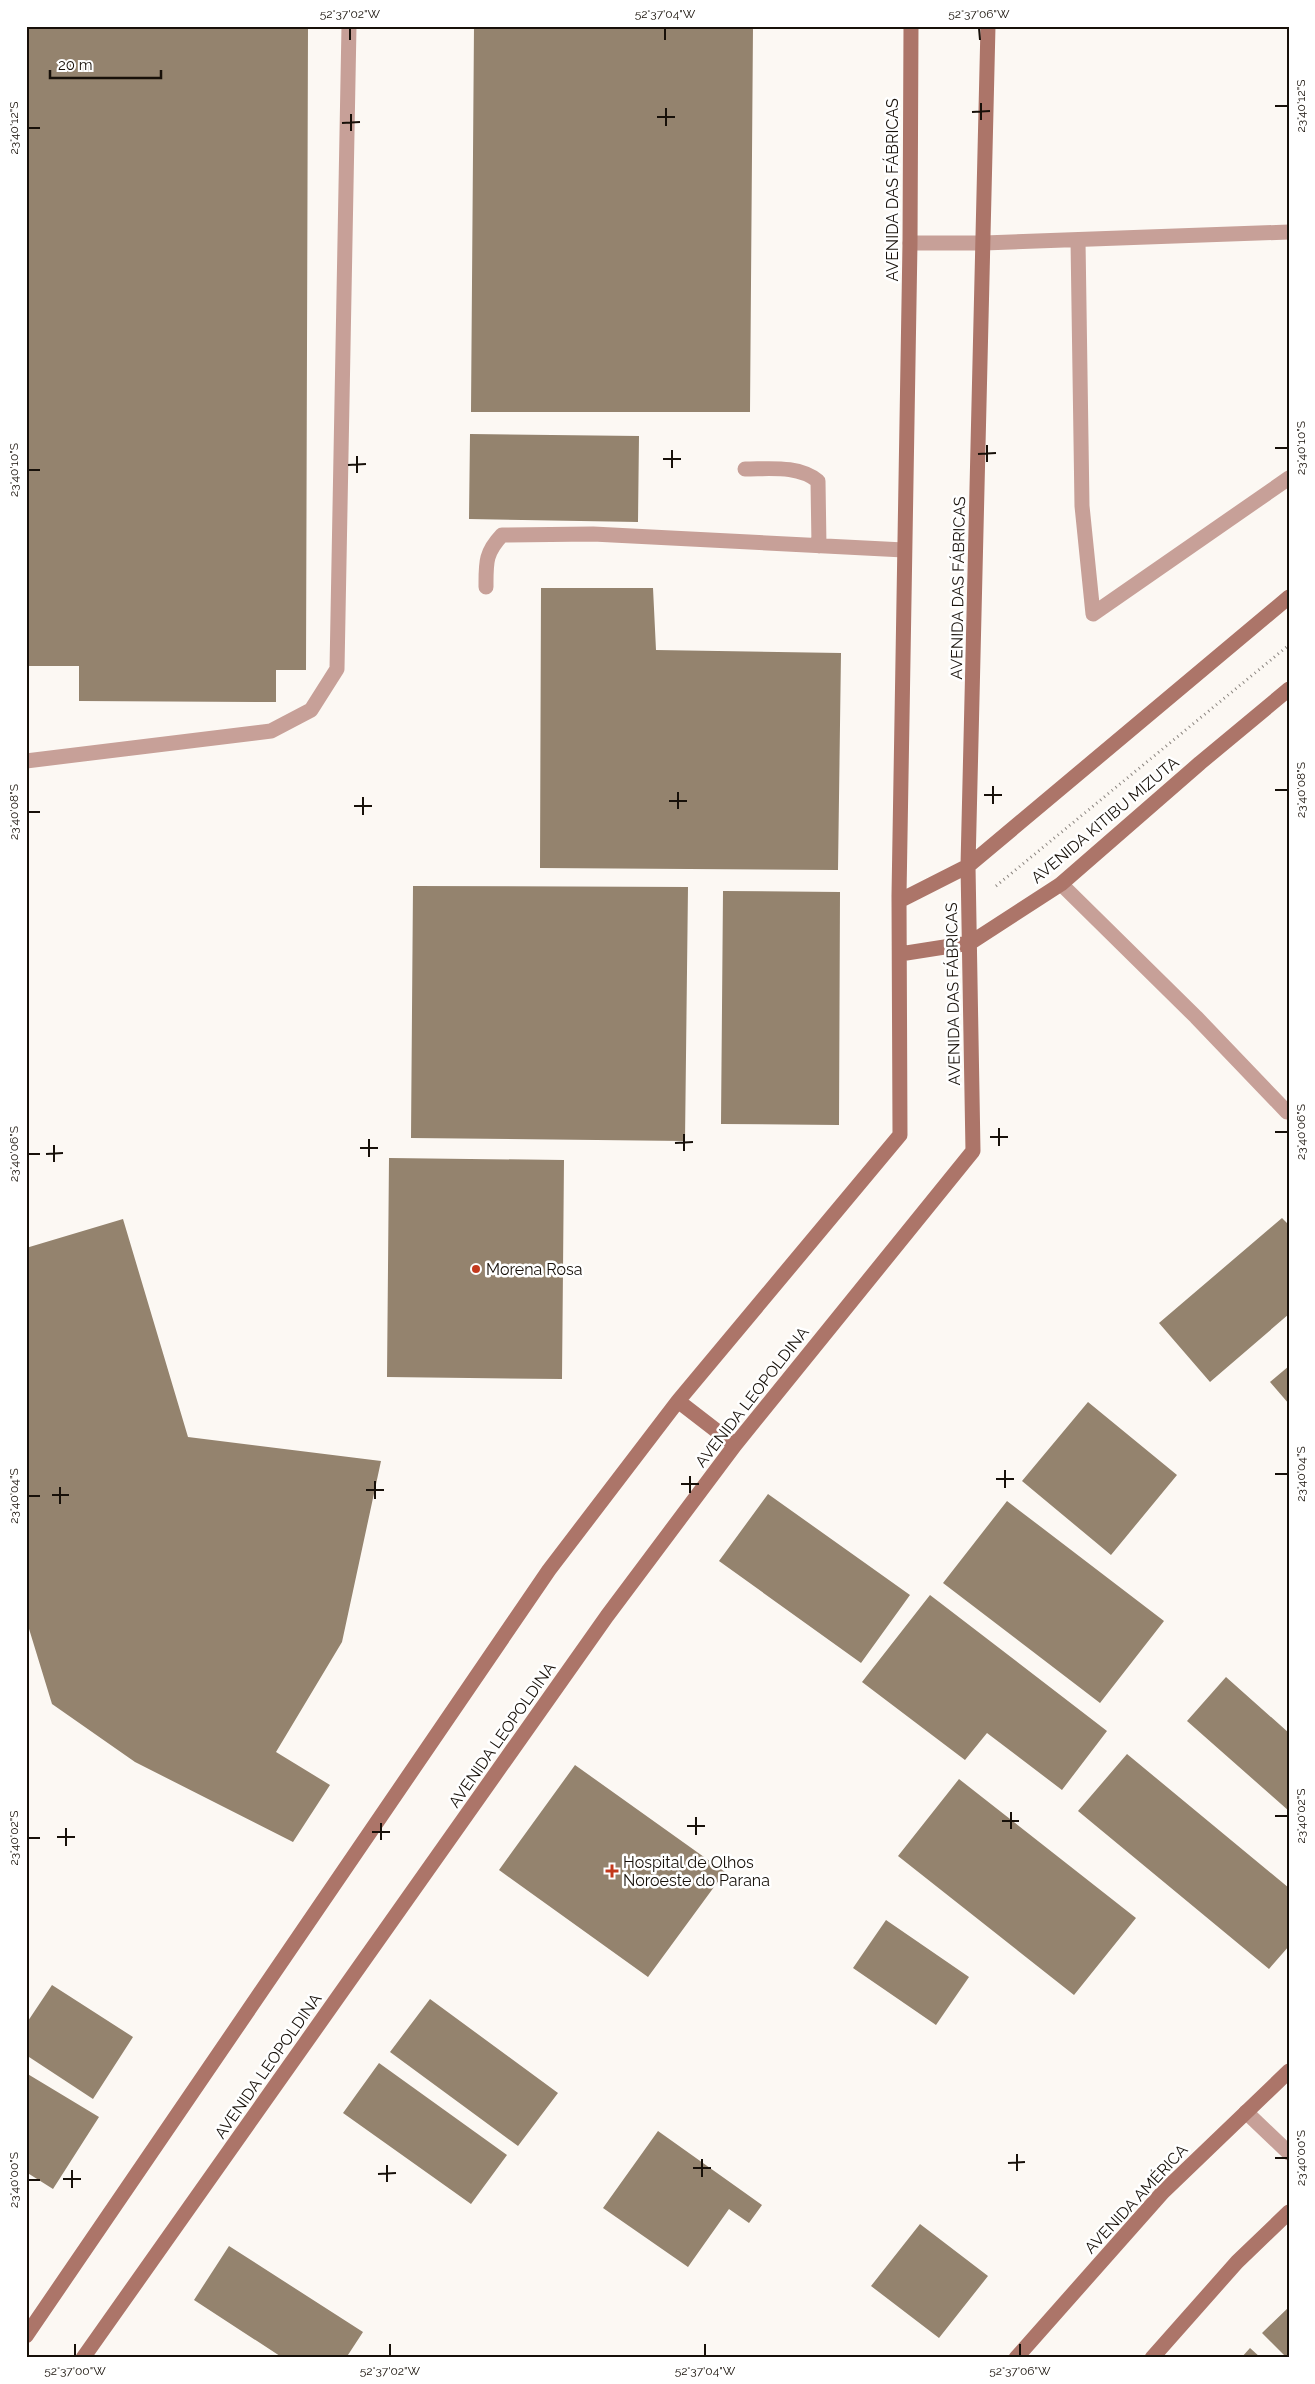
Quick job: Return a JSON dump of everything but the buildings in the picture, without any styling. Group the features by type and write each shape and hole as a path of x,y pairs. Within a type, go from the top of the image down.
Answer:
{"street":[{"path":"31,758 271,731 312,710 337,669 349,26"},
{"name":"AVENIDA DAS FÁBRICAS","path":"678,1401 900,1135 899,901 910,243 911,26"},
{"name":"AVENIDA DAS FÁBRICAS","path":"973,1151 968,866 988,26"},
{"path":"910,243 984,243 1289,232"},
{"path":"1078,240 1082,506 1093,614 1289,478"},
{"path":"746,469 807,472 818,481 819,546"},
{"path":"486,587 486,567 490,548 502,535 593,534 904,550"},
{"path":"899,901 968,866 1289,597"},
{"name":"AVENIDA KITIBU MIZUTA","path":"900,954 970,943 1061,884 1200,763 1289,689"},
{"path":"1061,884 1196,1017 1287,1112 1289,1110"},
{"name":"AVENIDA LEOPOLDINA","path":"83,2358 607,1616 735,1445 973,1151"},
{"path":"26,2336 549,1570 678,1401 735,1445"},
{"name":"AVENIDA AMÉRICA","path":"1016,2358 1163,2192 1289,2071"},
{"path":"1246,2112 1289,2153"},
{"path":"1152,2358 1236,2262 1289,2212"}],"path":[{"path":"968,908 1289,645"}],"place":[{"name":"Morena Rosa","path":"476,1269"},
{"name":"Hospital de Olhos Noroeste do Parana","path":"612,1871"}]}
